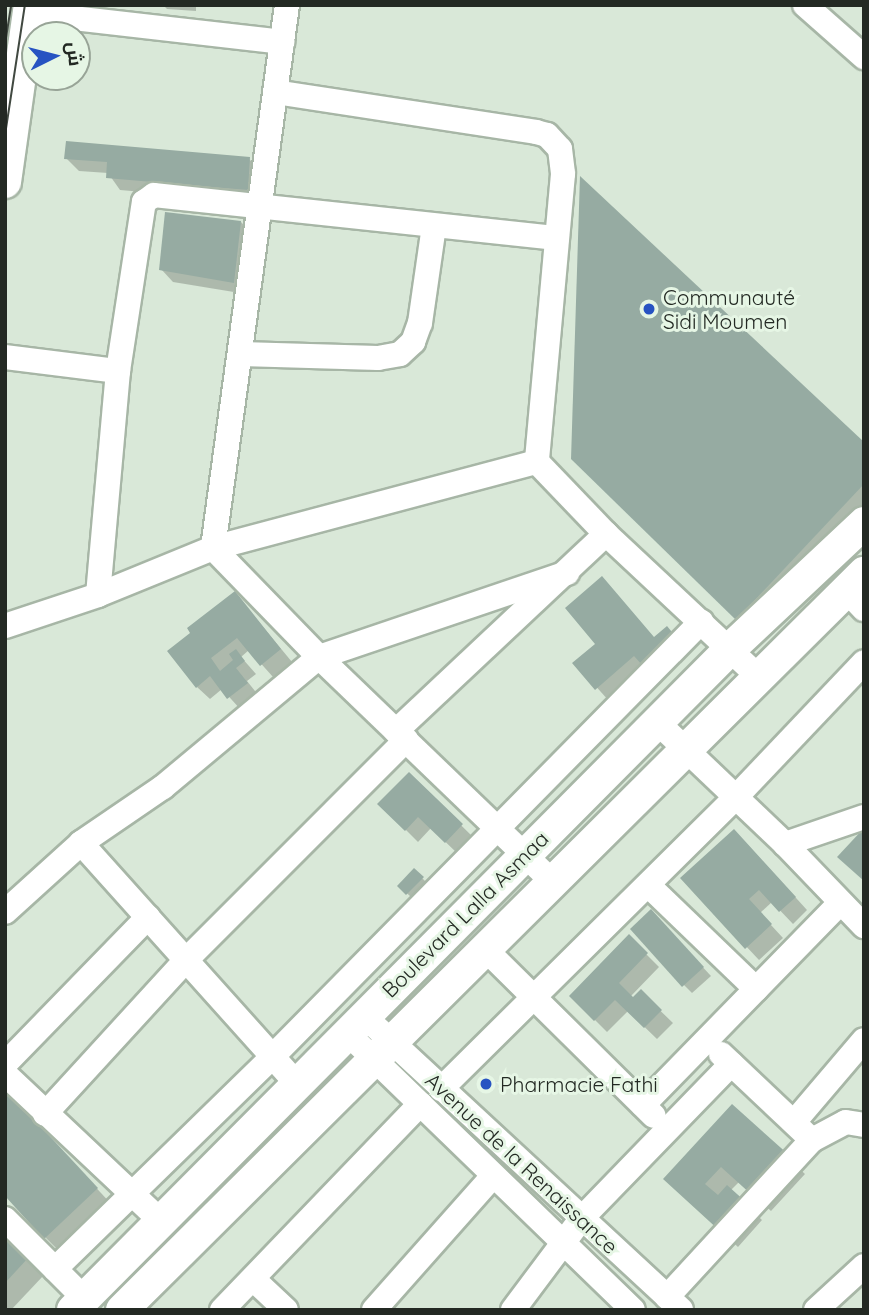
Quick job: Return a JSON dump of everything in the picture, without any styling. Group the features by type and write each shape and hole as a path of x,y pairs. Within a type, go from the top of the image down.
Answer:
{"main road":[{"path":"5,182 30,9"},
{"name":"Boulevard Lalla Asmaa","path":"78,1304 159,1219 730,649 864,523"},
{"name":"Boulevard Lalla Asmaa","path":"122,1310 384,1051 482,947 686,752 758,676 858,591"}],"street":[{"path":"213,548 287,5"},
{"path":"805,5 859,43"},
{"path":"30,9 282,42"},
{"path":"275,92 547,135 560,149 563,161 537,461 606,534 758,676"},
{"path":"98,595 118,371 144,202 154,195 557,238"},
{"path":"241,354 378,358 400,354 413,342 420,323 433,226"},
{"path":"5,357 118,371"},
{"path":"5,626 98,595 213,548 537,461"},
{"path":"45,1114 187,959 401,736 606,534"},
{"path":"213,548 319,657 553,881"},
{"path":"5,912 81,843 163,786 319,657 567,573"},
{"path":"54,1269 273,1056 701,622"},
{"path":"441,1089 535,999 735,798 864,662"},
{"path":"657,722 785,844 864,926"},
{"path":"785,844 864,817"},
{"path":"81,843 296,1083"},
{"path":"648,885 756,989"},
{"path":"643,1105 840,903"},
{"path":"5,1064 148,917"},
{"path":"482,947 667,1129"},
{"name":"Avenue de la Renaissance","path":"355,1024 384,1051 441,1089 674,1303"},
{"path":"706,1040 795,1121 812,1140"},
{"path":"795,1121 864,1040"},
{"name":"Avenue de la Renaissance","path":"384,1051 419,1104 633,1310"},
{"path":"513,1310 581,1219 731,1064"},
{"path":"5,1074 159,1219"},
{"path":"222,1310 419,1104"},
{"path":"674,1303 812,1140 830,1126 846,1122 864,1125"},
{"path":"374,1310 492,1177"},
{"path":"5,1219 54,1269 78,1304"},
{"path":"816,1310 864,1266"},
{"path":"254,1279 286,1310"}],"building":[{"path":"66,141 250,157 248,190 106,178 107,162 64,159"},
{"name":"Communauté Sidi Moumen","path":"580,176 864,442 864,484 736,620 571,459"},
{"path":"165,212 241,221 234,283 159,270"},
{"path":"602,576 654,637 667,626 676,637 643,666 634,656 595,690 572,663 595,644 565,608"},
{"path":"235,591 281,649 260,666 237,638 211,658 220,671 233,660 229,654 236,649 245,661 236,668 248,683 227,699 210,676 196,688 167,651 190,633 187,628"},
{"path":"409,772 463,824 445,843 418,817 405,831 377,804"},
{"path":"864,828 864,881 837,857"},
{"path":"734,829 796,897 779,912 759,890 749,899 772,924 745,949 680,878"},
{"path":"414,868 424,877 406,895 397,886"},
{"path":"651,909 704,967 682,987 630,929"},
{"path":"629,934 648,953 619,983 633,997 641,989 662,1010 644,1028 615,1000 594,1021 569,996"},
{"path":"5,1088 98,1188 44,1239 5,1196"},
{"path":"732,1104 790,1156 753,1196 721,1167 705,1184 718,1195 727,1185 747,1203 721,1232 663,1179"},
{"path":"5,1234 29,1257 5,1283"}],"tram line":[{"path":"5,44 11,5"},
{"path":"5,135 25,5"}],"place":[{"name":"Communauté Sidi Moumen","path":"649,309"},
{"name":"Pharmacie Fathi","path":"486,1084"}]}
